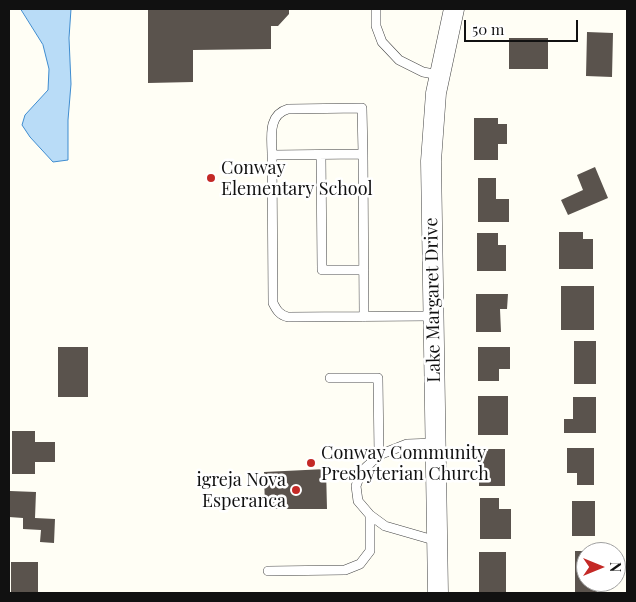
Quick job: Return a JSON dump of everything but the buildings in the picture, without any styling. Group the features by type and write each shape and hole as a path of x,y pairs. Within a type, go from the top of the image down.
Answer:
{"street":[{"name":"Lake Margaret Drive","path":"438,593 431,161 434,110 439,75 454,9"}],"lane":[{"path":"376,9 376,26 382,42 399,60 423,72 439,75"},
{"path":"364,317 362,108 288,109 282,111 277,115 272,129 273,303 276,310 288,317 364,317 433,316"},
{"path":"272,155 363,154"},
{"path":"321,155 322,270 364,270"},
{"path":"330,378 378,378 379,455"},
{"path":"436,443 407,444 379,455 361,472 356,486 358,501 370,515 385,526 437,542"},
{"path":"268,571 345,570 360,564 370,551 370,515"}],"water":[{"path":"21,9 71,9 68,160 53,162 30,137 22,125 25,115 48,90 49,69 43,45"}],"place":[{"name":"Conway Elementary School","path":"211,178"},
{"name":"Conway Community Presbyterian Church","path":"311,463"},
{"name":"igreja Nova Esperanca","path":"296,490"}]}
